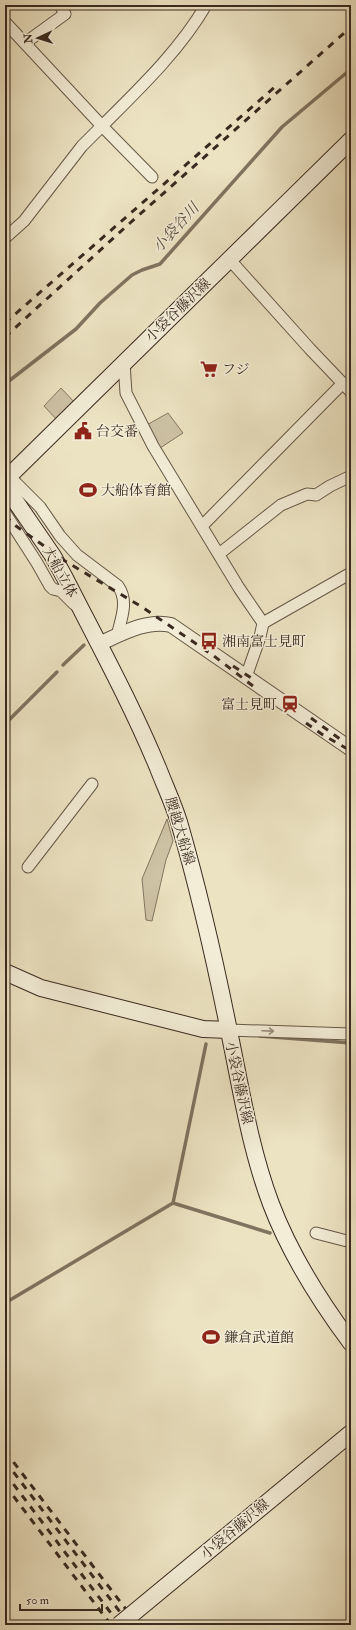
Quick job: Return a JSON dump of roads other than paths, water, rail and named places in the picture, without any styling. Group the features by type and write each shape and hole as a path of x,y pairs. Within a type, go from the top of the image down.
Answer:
{"main road":[{"name":"小袋谷藤沢線","path":"6,481 351,140"},
{"name":"大船立体","path":"6,481 17,502 53,556 99,644"},
{"name":"腰越大船線","path":"99,644 142,730 178,820 207,926 229,1030"},
{"name":"小袋谷藤沢線","path":"5,972 41,988 55,992 203,1029 229,1030 246,1118 257,1162 271,1204 287,1241 322,1303 351,1343"},
{"name":"小袋谷藤沢線","path":"118,1625 351,1433"}],"street":[{"path":"25,43 65,14 60,5"},
{"path":"6,237 24,221 82,146 144,84 198,20 206,5"},
{"path":"5,22 152,177"},
{"path":"230,260 351,392"},
{"path":"124,363 126,394 153,446 220,554 239,588 263,623 260,637 246,677"},
{"path":"202,526 343,383"},
{"path":"220,554 281,505 307,494 316,495 330,486 351,476"},
{"path":"6,481 40,507 60,536 77,555 118,586 122,592 124,602 117,636"},
{"path":"5,513 25,543 50,586 53,589 61,591 83,613"},
{"path":"263,623 351,573"},
{"path":"99,644 152,624 160,623 171,625 351,748"},
{"path":"28,867 92,784"},
{"path":"229,1030 351,1034"},
{"path":"316,1233 351,1242"}],"waterway":[{"name":"小袋谷川","path":"5,384 76,329 100,303 132,275 160,264 282,127 351,69"},
{"path":"63,665 84,645"},
{"path":"5,724 57,672"},
{"path":"259,1036 351,1043"},
{"path":"173,1203 206,1044"},
{"path":"5,1303 173,1203 270,1233"}],"railway":[{"path":"5,337 130,223 351,27"},
{"path":"5,323 276,86"},
{"path":"5,516 16,526 65,561 142,607 214,656 253,686"},
{"path":"233,666 256,681"},
{"path":"311,718 340,739"},
{"path":"306,723 323,735 351,751"},
{"path":"5,1451 138,1625"},
{"path":"5,1461 130,1625"},
{"path":"5,1473 120,1625"},
{"path":"5,1485 111,1625"}],"place":[{"name":"フジ","path":"209,369"},
{"name":"台交番","path":"83,431"},
{"name":"大船体育館","path":"88,490"},
{"name":"湘南富士見町","path":"209,641"},
{"name":"富士見町","path":"290,704"},
{"name":"鎌倉武道館","path":"211,1337"}]}
